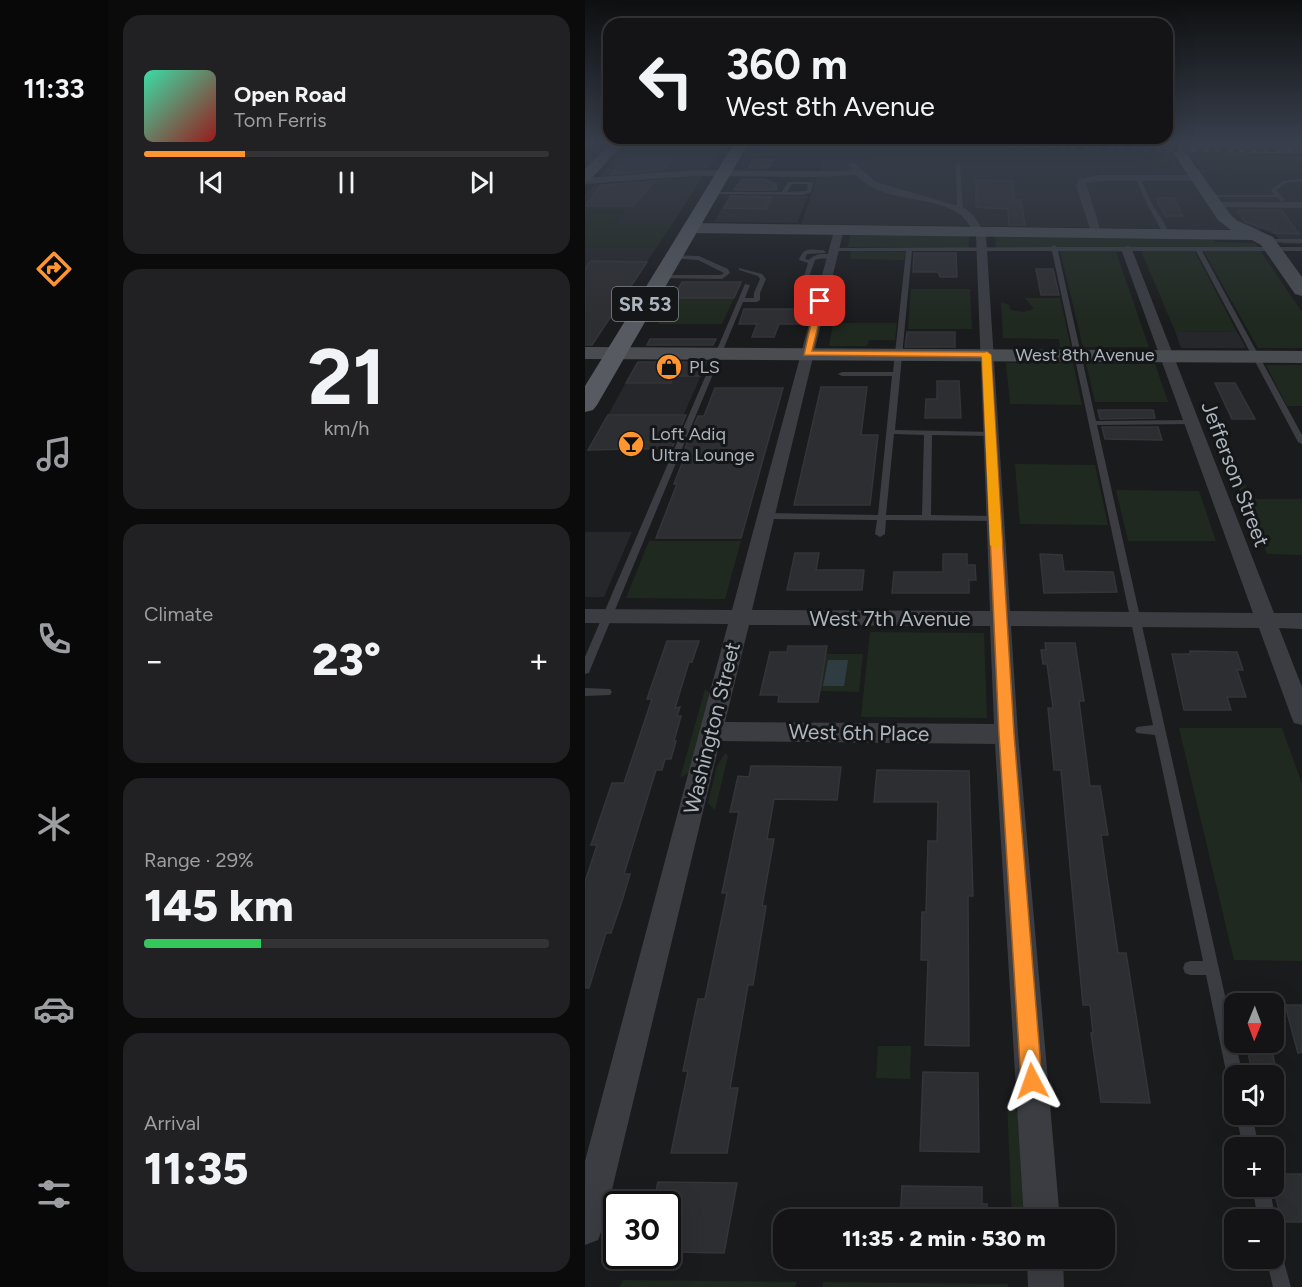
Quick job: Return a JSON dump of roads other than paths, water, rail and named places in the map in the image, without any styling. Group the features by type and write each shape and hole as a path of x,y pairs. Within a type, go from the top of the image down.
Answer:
{"main road":[{"name":"SR 53","path":"585,405 706,202"}],"street":[{"path":"939,202 969,216 980,240 1007,734 1041,1209"},
{"path":"1086,202 1096,232"},
{"path":"1213,202 1230,223 1265,241 1302,290"},
{"path":"690,228 829,250 1096,232 1166,233 1265,241"},
{"name":"Jefferson Street","path":"1128,249 1302,716"},
{"name":"Washington Street","path":"585,1227 807,354 829,250"},
{"name":"West 8th Avenue","path":"585,353 807,354 897,364 987,355 1302,357"},
{"name":"West 7th Avenue","path":"585,616 1302,621"},
{"name":"West 6th Place","path":"711,731 1007,734"},
{"path":"1045,1269 1047,1287"}],"lane":[{"path":"960,202 960,210"},
{"path":"1149,202 1159,216 1166,233"},
{"path":"802,288 829,250 909,249 980,240 1054,247 1128,249 1198,249 1265,241 1302,241"},
{"path":"1265,241 1302,249"},
{"path":"1054,247 1233,1065"},
{"path":"880,534 909,249"},
{"path":"1198,249 1302,442"},
{"path":"660,277 721,277 727,273 726,270 699,258 672,257"},
{"path":"741,269 760,275 763,279 757,293 757,300 741,300"},
{"path":"585,670 747,285"},
{"path":"842,374 897,364"},
{"path":"1093,423 1191,422"},
{"path":"890,432 991,434"},
{"path":"926,518 929,433"},
{"path":"766,516 995,519"},
{"path":"585,692 606,692"},
{"path":"1141,730 1160,730"},
{"path":"1190,968 1212,968"},
{"path":"1278,1269 1282,1287"}],"place":[{"name":"PLS","path":"669,367"},
{"name":"Loft Adiq Ultra Lounge","path":"631,444"}]}
